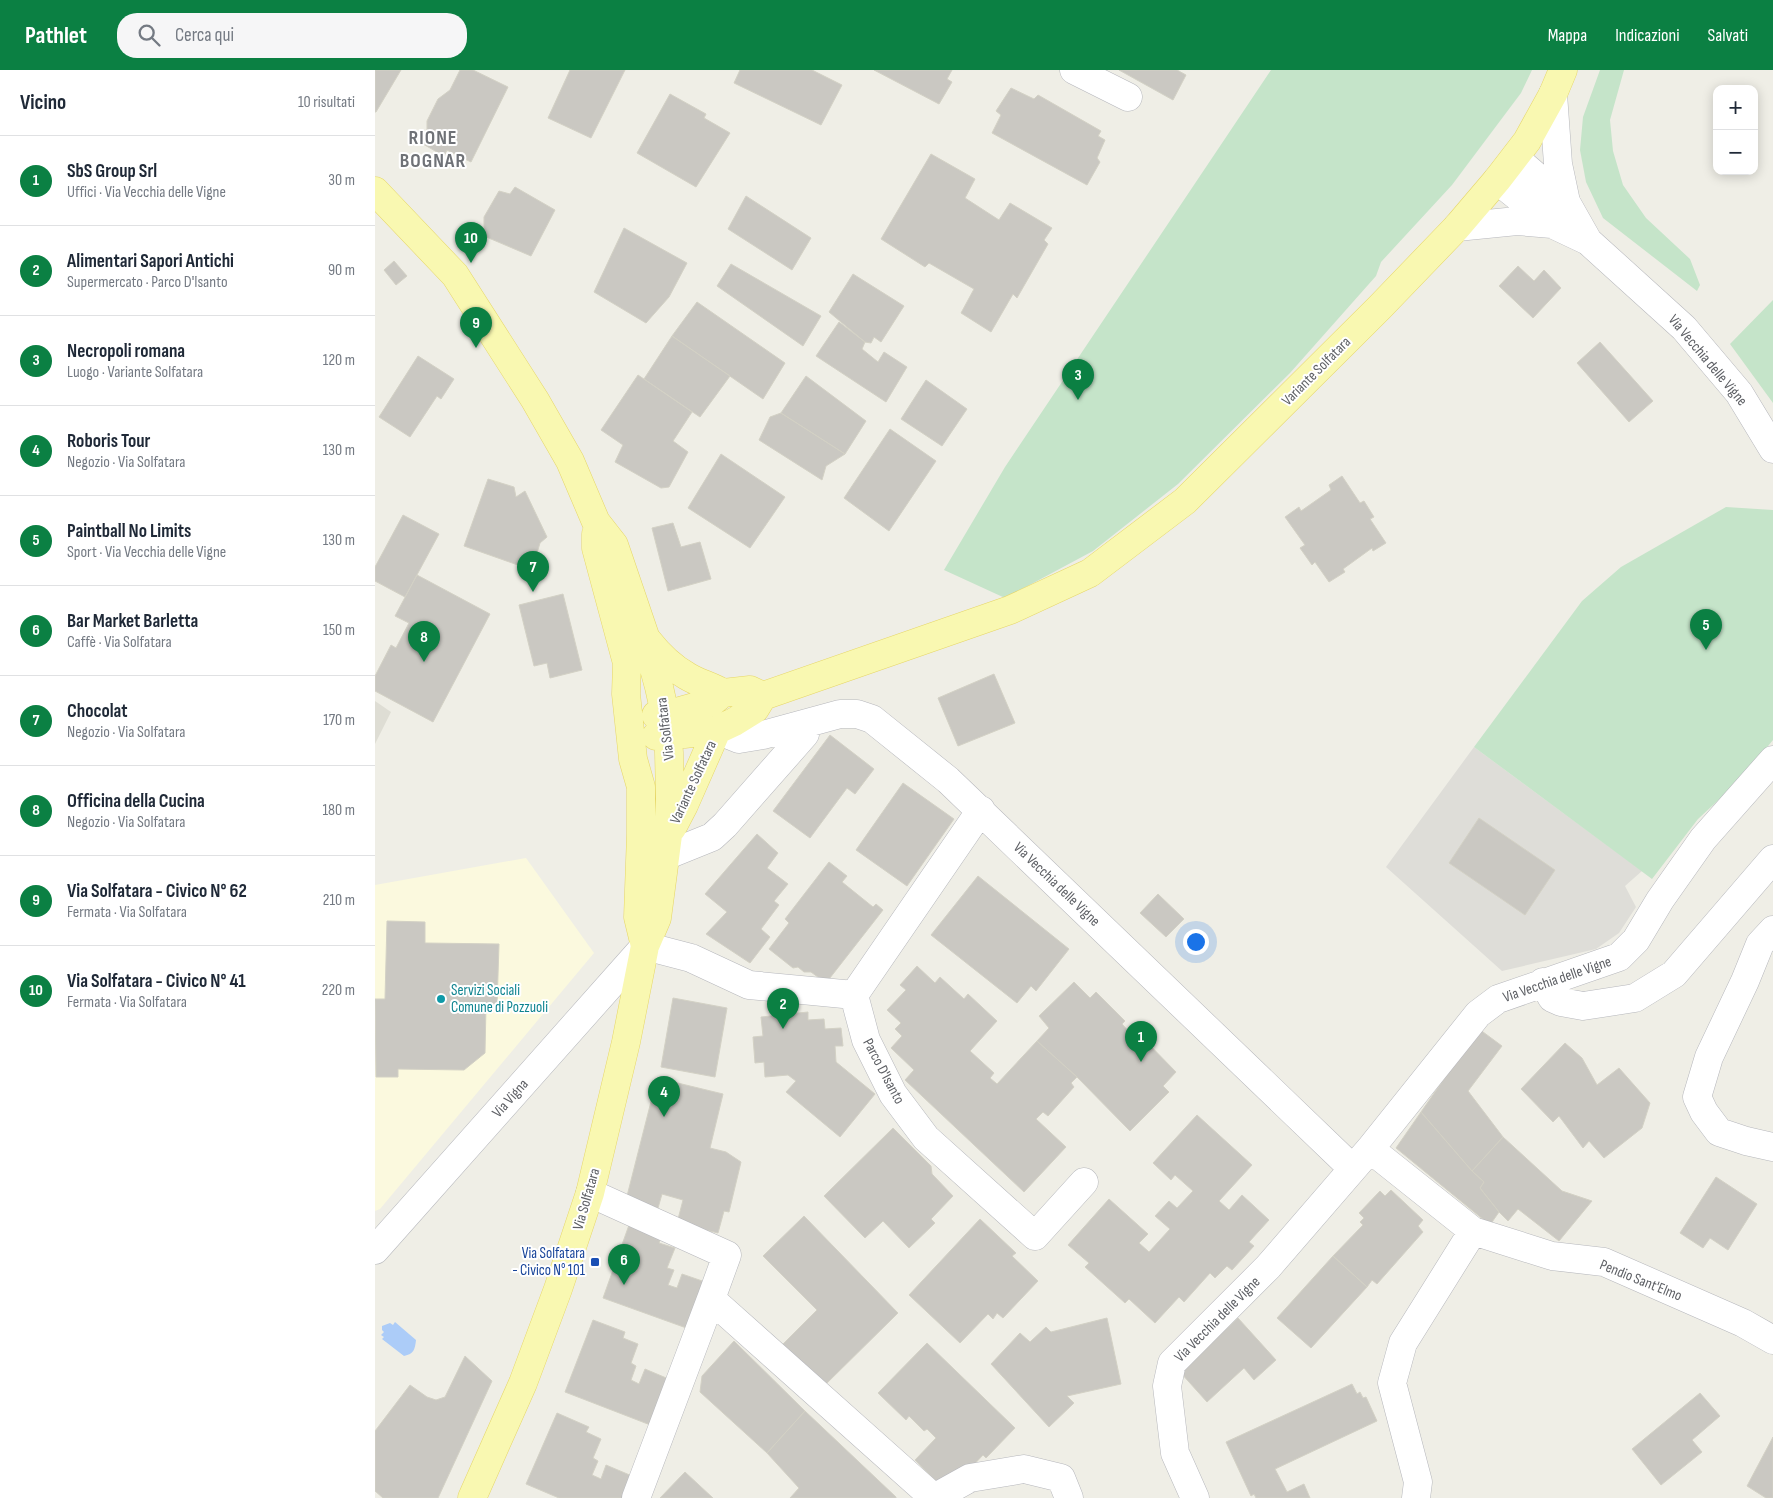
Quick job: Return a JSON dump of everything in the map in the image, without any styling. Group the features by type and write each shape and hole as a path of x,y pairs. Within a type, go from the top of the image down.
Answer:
{"main road":[{"name":"Variante Solfatara","path":"627,663 638,692 654,714 683,734 717,730 755,710 763,696 1010,610 1090,573 1185,501 1380,307 1457,227 1527,141 1558,82"},
{"name":"Via Solfatara","path":"375,191 455,275 538,405 570,461 596,522 614,545 646,639 667,723 670,799 657,918 645,946 626,1042 590,1193 558,1289 523,1383 472,1498"},
{"name":"Via Solfatara","path":"596,522 596,548 627,663 626,694 633,759 641,787 638,917 645,946"},
{"path":"646,639 661,658 687,677 708,684 723,693"},
{"path":"641,787 647,755 655,736 680,711 712,702 723,693 749,690 763,696"},
{"name":"Variante Solfatara","path":"666,846 717,730"}],"street":[{"path":"1074,70 1128,98"},
{"path":"1558,82 1559,213"},
{"path":"1515,158 1559,213"},
{"path":"1497,180 1559,213"},
{"path":"1457,227 1517,221 1559,213"},
{"name":"Via Vecchia delle Vigne","path":"1559,213 1680,323 1739,393 1773,449"},
{"name":"Via Vecchia delle Vigne","path":"717,730 739,739 763,735 840,714 857,714 872,719 948,780 1361,1159"},
{"path":"666,846 712,837 725,825 805,734 807,722"},
{"name":"Via Vecchia delle Vigne","path":"1195,1498 1175,1453 1167,1386 1172,1363 1268,1267 1361,1159 1478,1014 1498,999 1619,957 1636,940 1660,900 1703,839 1773,760"},
{"path":"645,946 691,958 749,985 854,995 981,810"},
{"path":"1543,982 1552,998 1561,1002 1583,1006 1635,998 1674,974 1773,859"},
{"path":"1773,930 1760,944 1745,981 1709,1057 1697,1097 1704,1112 1719,1132 1773,1147"},
{"name":"Via Vigna","path":"375,1250 645,946"},
{"name":"Parco D'Isanto","path":"854,995 866,1040 893,1094 904,1109 926,1138 1035,1236 1084,1182"},
{"name":"Pendio Sant'Elmo","path":"1361,1159 1473,1230 1552,1256 1604,1262 1743,1323 1773,1340"},
{"path":"590,1193 727,1255 636,1498"},
{"path":"1415,1498 1418,1482 1392,1383 1403,1343 1473,1230"},
{"path":"711,1299 934,1498 970,1478 1024,1469 1061,1478 1069,1498"}],"shaded area":[{"path":"375,701 391,712 375,744"},
{"path":"1474,747 1642,871 1625,886 1636,907 1619,933 1596,949 1502,971 1386,867"},
{"path":"526,858 594,953 380,1209 375,1211 375,885"}],"green space":[{"path":"1271,70 1532,70 1521,93 1452,185 1381,262 1376,276 1290,373 1178,484 1093,551 1005,598 944,570 1005,467"},
{"path":"1600,70 1624,70 1610,120 1613,151 1623,185 1646,218 1690,259 1700,285 1697,291 1603,218 1586,182 1580,150 1583,117"},
{"path":"1773,300 1773,403 1730,344"},
{"path":"1726,507 1773,510 1773,740 1739,781 1698,819 1652,879 1474,747 1582,601 1621,567"}],"water":[{"path":"395,1322 416,1340 413,1351 410,1354 404,1356 382,1339 384,1337 381,1335 384,1332 382,1326 390,1323 393,1325"}],"building":[{"path":"375,70 401,70 376,112 375,112"},
{"path":"460,70 473,70 508,87 471,162 447,150 444,156 423,144 427,134 427,121 438,99 450,90"},
{"path":"570,70 625,70 591,138 548,118"},
{"path":"740,70 812,70 842,85 821,125 734,83"},
{"path":"874,70 952,70 947,79 952,82 939,104"},
{"path":"1119,70 1177,70 1186,75 1173,100"},
{"path":"1011,88 1034,99 1038,95 1101,131 1098,136 1105,140 1097,158 1100,162 1087,185 992,133 1001,115 996,111"},
{"path":"670,94 706,114 704,118 730,133 696,187 637,153"},
{"path":"931,154 975,179 965,198 999,220 1010,203 1052,228 1044,240 1048,244 1017,298 1013,294 991,332 961,313 974,289 929,263 925,267 881,239"},
{"path":"515,187 555,210 531,256 484,236 484,217 499,191 510,194"},
{"path":"746,196 811,238 792,270 728,229"},
{"path":"624,228 687,263 669,297 646,323 594,292"},
{"path":"394,261 407,276 396,285 384,270"},
{"path":"731,264 821,316 803,346 717,286"},
{"path":"1518,266 1534,281 1544,270 1561,288 1533,318 1499,286"},
{"path":"853,274 904,306 881,342 874,337 871,343 865,342 829,312"},
{"path":"697,302 785,363 763,399 672,336"},
{"path":"839,322 865,342 862,349 878,362 884,352 907,367 886,402 816,356"},
{"path":"672,336 730,376 700,417 644,379"},
{"path":"1600,342 1653,401 1629,422 1577,363"},
{"path":"418,356 454,379 441,399 437,396 410,437 379,417"},
{"path":"638,375 692,412 673,441 688,452 669,487 661,488 615,462 623,445 601,430"},
{"path":"806,376 866,421 845,454 781,413"},
{"path":"926,380 967,409 942,446 901,419"},
{"path":"781,413 845,454 826,466 822,480 759,440 770,417"},
{"path":"890,429 936,461 889,531 844,498"},
{"path":"721,454 785,497 750,548 688,508"},
{"path":"1342,476 1360,503 1364,501 1374,517 1370,519 1386,543 1373,551 1372,548 1343,569 1345,572 1329,582 1315,562 1312,565 1300,548 1305,545 1285,517 1299,507 1301,511 1331,490 1329,485"},
{"path":"488,479 514,487 516,497 525,491 547,537 540,543 532,570 464,546"},
{"path":"403,515 439,534 405,597 375,581 375,567"},
{"path":"673,523 681,547 700,542 711,579 668,591 652,528"},
{"path":"417,575 490,614 433,722 375,691 375,676 391,645 396,648 409,623 395,616"},
{"path":"563,594 582,670 550,678 547,663 534,666 519,605"},
{"path":"994,674 1015,723 958,746 938,698"},
{"path":"830,735 874,769 855,794 847,788 810,838 773,811"},
{"path":"903,783 954,819 907,886 856,850"},
{"path":"1479,818 1555,870 1525,915 1449,863"},
{"path":"757,834 778,853 767,868 788,884 774,901 779,905 761,929 770,937 750,963 706,934 727,912 705,894"},
{"path":"829,862 847,876 842,882 873,907 876,904 883,910 826,983 811,972 804,972 798,967 793,968 769,949 789,923 785,919"},
{"path":"978,876 1069,949 1036,991 1031,986 1017,1003 931,935"},
{"path":"1158,894 1184,919 1166,937 1140,913"},
{"name":"Servizi Sociali Comune di Pozzuoli","path":"387,921 425,922 425,943 499,944 497,1006 486,1006 485,1053 464,1070 398,1069 398,1077 376,1077 375,999 385,999"},
{"path":"917,966 935,983 940,977 964,999 968,994 997,1021 970,1051 994,1073 990,1078 997,1084 1037,1041 1077,1077 1071,1083 1074,1087 1048,1116 1043,1112 1036,1119 1066,1147 1024,1192 905,1080 914,1070 891,1048 902,1036 895,1029 901,1023 887,1010 906,990 900,985"},
{"path":"1074,982 1090,998 1096,992 1125,1021 1122,1024 1131,1034 1135,1030 1176,1072 1163,1086 1169,1092 1130,1131 1077,1077 1037,1041 1049,1028 1039,1016"},
{"path":"673,998 727,1008 715,1077 661,1067"},
{"path":"808,1012 808,1020 824,1019 825,1029 841,1028 843,1046 835,1046 836,1062 875,1094 840,1137 786,1092 796,1081 788,1075 765,1077 764,1062 755,1063 753,1037 763,1036 761,1017"},
{"path":"1479,1029 1502,1046 1468,1091 1503,1137 1472,1171 1421,1112"},
{"path":"1565,1043 1582,1058 1597,1085 1619,1068 1650,1103 1642,1128 1604,1158 1589,1141 1583,1148 1559,1116 1553,1122 1521,1089"},
{"path":"657,1078 723,1094 710,1148 726,1152 741,1162 729,1212 724,1211 718,1233 677,1223 683,1200 662,1194 658,1208 626,1200"},
{"path":"1421,1112 1472,1171 1484,1182 1480,1188 1499,1212 1490,1225 1396,1148"},
{"path":"1197,1115 1252,1165 1219,1201 1229,1210 1242,1195 1269,1220 1249,1242 1254,1246 1232,1270 1227,1266 1215,1278 1210,1273 1184,1302 1179,1297 1155,1323 1129,1299 1125,1303 1085,1267 1089,1263 1068,1245 1109,1199 1148,1234 1139,1243 1149,1252 1170,1229 1155,1216 1169,1201 1177,1208 1193,1191 1175,1175 1171,1180 1153,1163"},
{"path":"893,1128 931,1166 932,1174 953,1196 931,1219 935,1223 909,1248 883,1221 865,1238 824,1196"},
{"path":"1503,1137 1562,1191 1592,1201 1559,1241 1518,1209 1508,1221 1480,1188 1484,1182 1472,1171"},
{"path":"1716,1177 1757,1204 1728,1250 1710,1238 1703,1248 1680,1233"},
{"path":"1391,1190 1423,1220 1418,1226 1423,1232 1377,1284 1372,1280 1367,1287 1333,1256 1363,1225 1360,1222 1364,1218 1359,1213 1380,1191 1385,1196"},
{"path":"804,1216 898,1313 823,1387 782,1345 817,1310 763,1256"},
{"path":"980,1219 1016,1253 1012,1256 1038,1281 1003,1318 997,1313 993,1319 988,1314 960,1343 909,1295"},
{"path":"629,1225 661,1237 659,1243 675,1248 667,1268 674,1270 668,1285 677,1288 682,1274 708,1283 692,1330 603,1298"},
{"path":"1333,1256 1367,1287 1311,1348 1277,1318"},
{"path":"1107,1318 1121,1384 1067,1396 1074,1403 1049,1427 991,1364 1020,1333 1030,1342 1046,1327 1051,1332"},
{"path":"1238,1318 1276,1360 1254,1380 1244,1368 1207,1402 1180,1372"},
{"path":"593,1320 625,1332 623,1338 638,1344 631,1363 636,1366 631,1380 639,1384 645,1369 671,1380 653,1426 565,1392"},
{"path":"734,1341 805,1411 767,1453 700,1392 702,1376"},
{"path":"927,1343 1015,1428 986,1458 983,1455 968,1471 962,1466 942,1487 915,1460 936,1438 927,1429 924,1431 909,1416 906,1420 878,1393"},
{"path":"465,1356 492,1381 438,1498 383,1498 375,1491 375,1431 410,1385 427,1397 436,1400 445,1397"},
{"path":"1352,1384 1357,1394 1360,1392 1363,1398 1366,1397 1377,1421 1275,1469 1287,1492 1304,1484 1310,1498 1256,1498 1254,1494 1251,1496 1226,1442"},
{"path":"1700,1393 1720,1416 1692,1440 1702,1452 1661,1485 1632,1449"},
{"path":"805,1411 896,1498 790,1498 799,1488 767,1453"},
{"path":"557,1413 589,1427 586,1432 601,1439 593,1458 598,1461 592,1475 601,1479 606,1465 632,1476 623,1498 559,1498 526,1484"},
{"path":"1773,1437 1773,1498 1766,1498 1747,1486"},
{"path":"685,1472 713,1498 660,1498"}],"place":[{"name":"Via Solfatara - Civico N° 41","path":"471,263"},
{"name":"Via Solfatara - Civico N° 62","path":"476,348"},
{"name":"Necropoli romana","path":"1078,400"},
{"name":"Chocolat","path":"533,592"},
{"name":"Paintball No Limits","path":"1706,650"},
{"name":"Officina della Cucina","path":"424,662"},
{"name":"Servizi Sociali Comune di Pozzuoli","path":"441,999"},
{"name":"Alimentari Sapori Antichi","path":"783,1029"},
{"name":"SbS Group Srl","path":"1141,1062"},
{"name":"Roboris Tour","path":"664,1117"},
{"name":"Via Solfatara - Civico N° 101","path":"595,1262"},
{"name":"Bar Market Barletta","path":"624,1285"}],"district":[{"name":"RIONE BOGNAR","path":"433,148"}]}
